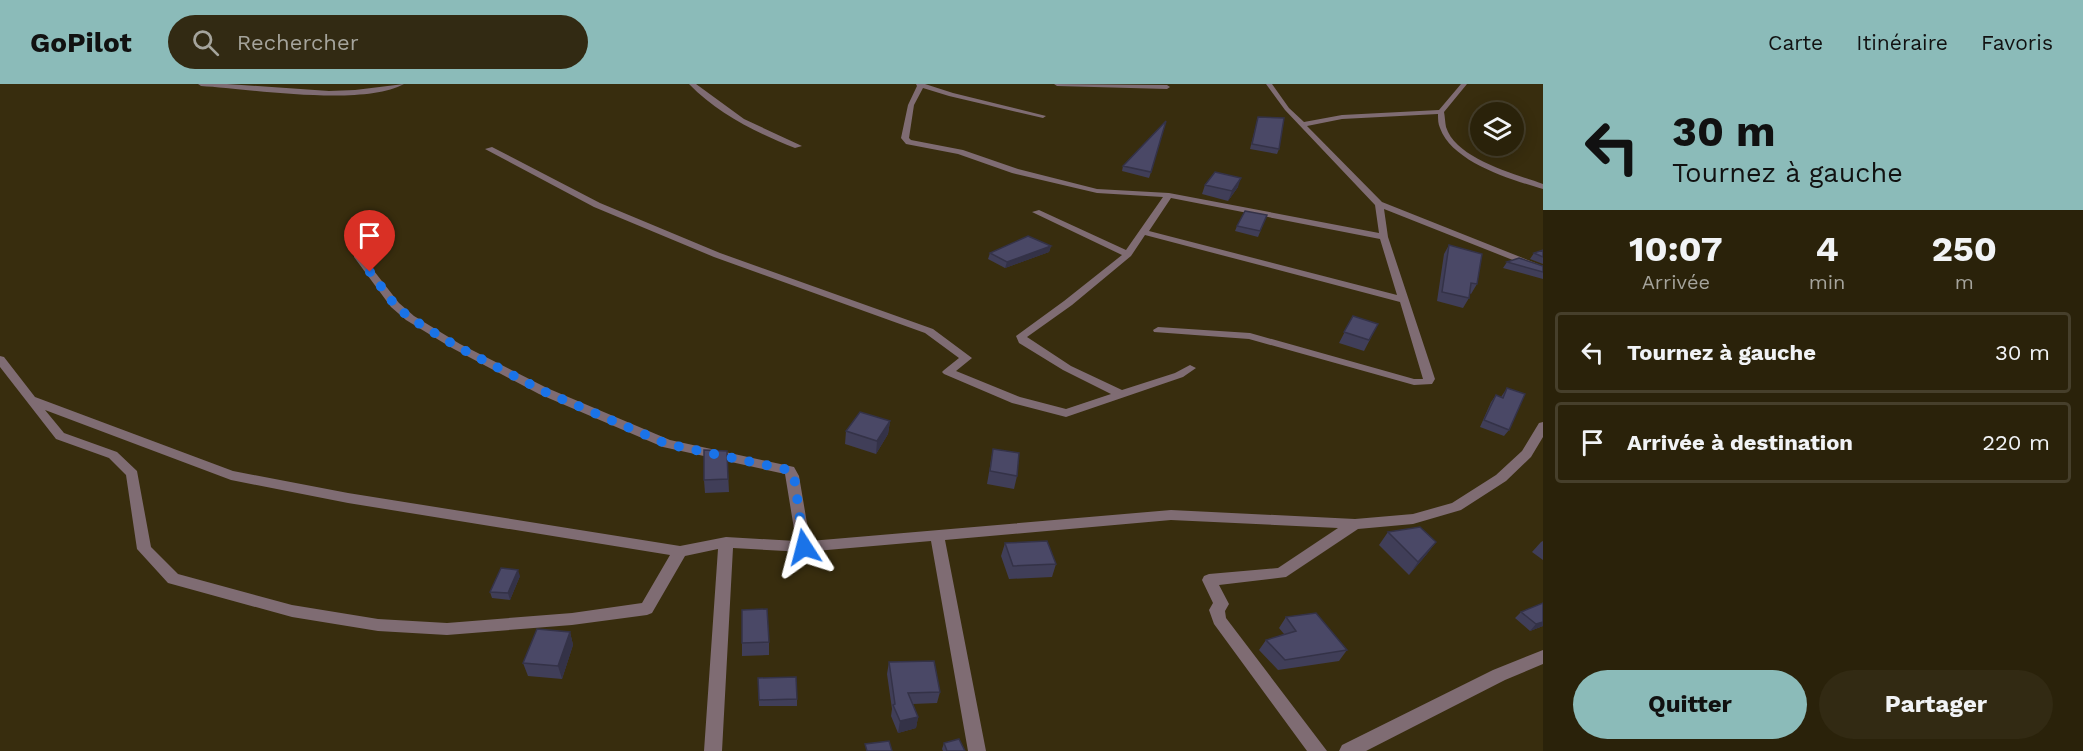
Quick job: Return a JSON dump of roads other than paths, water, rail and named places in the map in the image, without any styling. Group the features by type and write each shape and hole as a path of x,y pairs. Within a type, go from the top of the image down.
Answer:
{"street":[{"path":"201,84 343,93 373,91 401,84"},
{"path":"692,84 718,107 755,130 798,146"},
{"path":"1057,84 1167,87"},
{"path":"1269,84 1287,109 1379,204 1543,269"},
{"path":"1464,84 1441,112 1441,127 1459,148 1486,167 1543,187"},
{"path":"1043,116 920,85 911,105 904,138 909,142 960,152 1015,171 1107,193 1169,195 1384,237"},
{"path":"1304,124 1342,117 1441,112"},
{"path":"489,149 597,205 706,251 929,332 966,358 948,372 1016,400 1066,413 1179,375 1190,369"},
{"path":"1121,394 1067,368 1023,341 1021,336 1068,303 1128,254 1169,195"},
{"path":"1158,330 1250,336 1414,382 1428,382 1429,379 1384,237 1379,204"},
{"path":"1036,212 1128,254"},
{"path":"1143,232 1404,300"},
{"path":"357,255 395,305 410,318 456,346 543,391 667,444 789,470 794,476 804,547"},
{"path":"0,359 60,436 113,455 132,474 144,549 173,579 292,611 378,625 447,629 572,619 647,609 680,551"},
{"path":"31,400 231,475 348,498 680,551 726,542 804,547 1171,515 1354,524 1413,519 1456,507 1501,478 1527,454 1543,426"},
{"path":"1318,751 1219,620 1217,610 1221,604 1209,580 1281,573 1354,524"},
{"path":"937,534 977,751"},
{"path":"713,751 726,542"},
{"path":"1348,751 1499,675 1543,657"}]}
